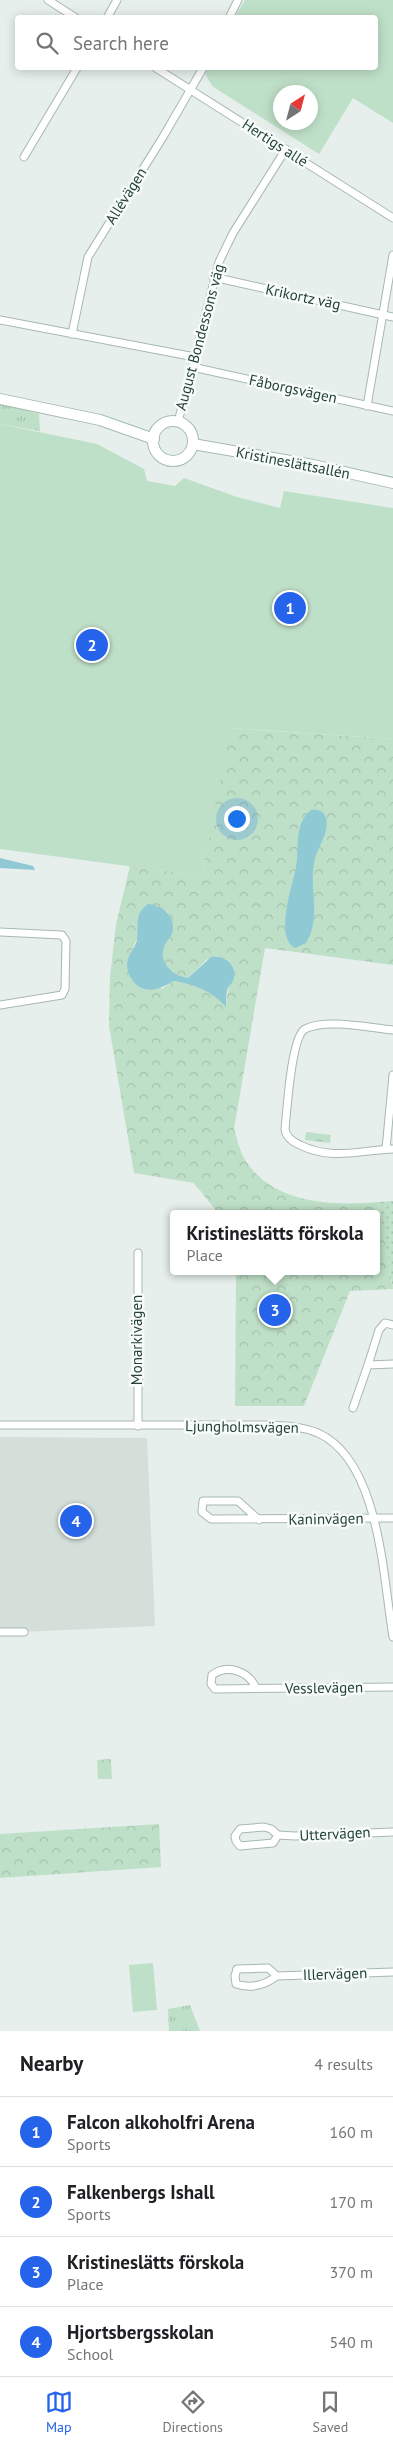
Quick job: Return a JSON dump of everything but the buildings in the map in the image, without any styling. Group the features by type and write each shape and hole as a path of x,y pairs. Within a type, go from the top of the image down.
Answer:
{"street":[{"path":"48,0 71,15"},
{"path":"108,15 116,0"},
{"path":"230,15 238,0"},
{"path":"24,157 76,70"},
{"name":"Hertigs allé","path":"159,70 393,218"},
{"name":"Allévägen","path":"72,334 88,257 202,70"},
{"name":"August Bondessons väg","path":"178,422 219,262 233,233 286,149"},
{"path":"366,406 393,255"},
{"name":"Krikortz väg","path":"214,278 393,317"},
{"path":"0,320 195,357"},
{"name":"Fåborgsvägen","path":"192,367 393,411"},
{"path":"0,399 100,420 154,439"},
{"path":"178,422 190,430 193,444 186,457 171,461 159,455 154,439 156,430 163,424 178,422"},
{"name":"Kristineslättsallén","path":"193,444 313,465 393,483"},
{"path":"0,932 62,935 66,941 65,989 62,995 0,1005"},
{"path":"393,1030 328,1024 307,1028 300,1033 294,1047 284,1129 286,1136 292,1141 322,1153 352,1155 390,1149 393,1076"},
{"name":"Monarkivägen","path":"138,1254 138,1426"},
{"path":"353,1408 380,1330 385,1323 393,1325"},
{"path":"368,1365 393,1364"},
{"name":"Ljungholmsvägen","path":"0,1425 298,1426 328,1439 346,1455 363,1484 374,1518 393,1637"},
{"name":"Kaninvägen","path":"259,1520 238,1501 203,1501 202,1512 211,1519 259,1520 393,1518"},
{"path":"0,1632 24,1632"},
{"name":"Vesslevägen","path":"256,1688 252,1679 240,1671 218,1671 212,1675 211,1684 215,1689 393,1687"},
{"name":"Uttervägen","path":"278,1835 273,1843 240,1846 236,1842 235,1836 240,1828 264,1827 271,1829 278,1835 295,1836 393,1832"},
{"name":"Illervägen","path":"277,1976 268,1968 237,1969 234,1976 236,1984 242,1986 265,1984 277,1976 393,1972"}],"shaded area":[{"path":"0,1437 147,1438 155,1626 0,1633"}],"green space":[{"path":"245,0 393,0 393,123 353,98 319,154 281,130 318,130 318,85 273,85 273,125 212,86 205,73 207,70 378,70 378,15 236,15"},
{"path":"0,404 39,414 40,431 0,424"},
{"path":"0,424 97,444 144,469 147,481 175,486 184,478 237,497 280,508 284,491 393,508 393,739 230,728 202,876 0,849"},
{"path":"229,728 393,739 393,965 265,948 234,1129 245,1160 260,1177 274,1187 290,1195 307,1200 343,1203 378,1202 379,1210 216,1210 194,1183 134,1173 109,1026 110,977 116,924 130,866 202,876","holes":["167,911 171,918 172,929 163,951 164,963 171,971 188,978 206,960 217,956 228,960 234,968 226,1006 202,989 189,984 174,981 162,989 128,958 137,939"]},
{"path":"306,1132 331,1135 330,1143 305,1140"},
{"path":"393,1201 393,1289 380,1210 378,1202"},
{"path":"380,1214 393,1289 350,1291 304,1406 235,1406 236,1275 380,1275"},
{"path":"111,1759 112,1779 98,1779 97,1760"},
{"path":"159,1824 161,1867 0,1878 0,1834"},
{"path":"153,1963 157,2010 133,2012 129,1965"},
{"path":"190,2005 200,2031 169,2031 168,2009"}],"water":[{"path":"311,810 322,812 327,824 314,863 314,913 311,933 306,943 295,948 289,942 286,933 286,910 296,867 299,829 305,816"},
{"path":"0,858 33,866 35,870 0,868"},
{"path":"148,904 158,906 166,911 173,924 173,931 163,950 163,956 167,966 176,974 188,978 211,957 221,957 230,962 234,970 234,976 227,991 226,1007 209,993 189,984 174,981 151,990 135,984 129,974 127,964 137,942 139,916"}],"place":[{"name":"Falcon alkoholfri Arena","path":"290,608"},
{"name":"Falkenbergs Ishall","path":"92,645"},
{"name":"Kristineslätts förskola","path":"275,1310"},
{"name":"Hjortsbergsskolan","path":"76,1521"}]}
